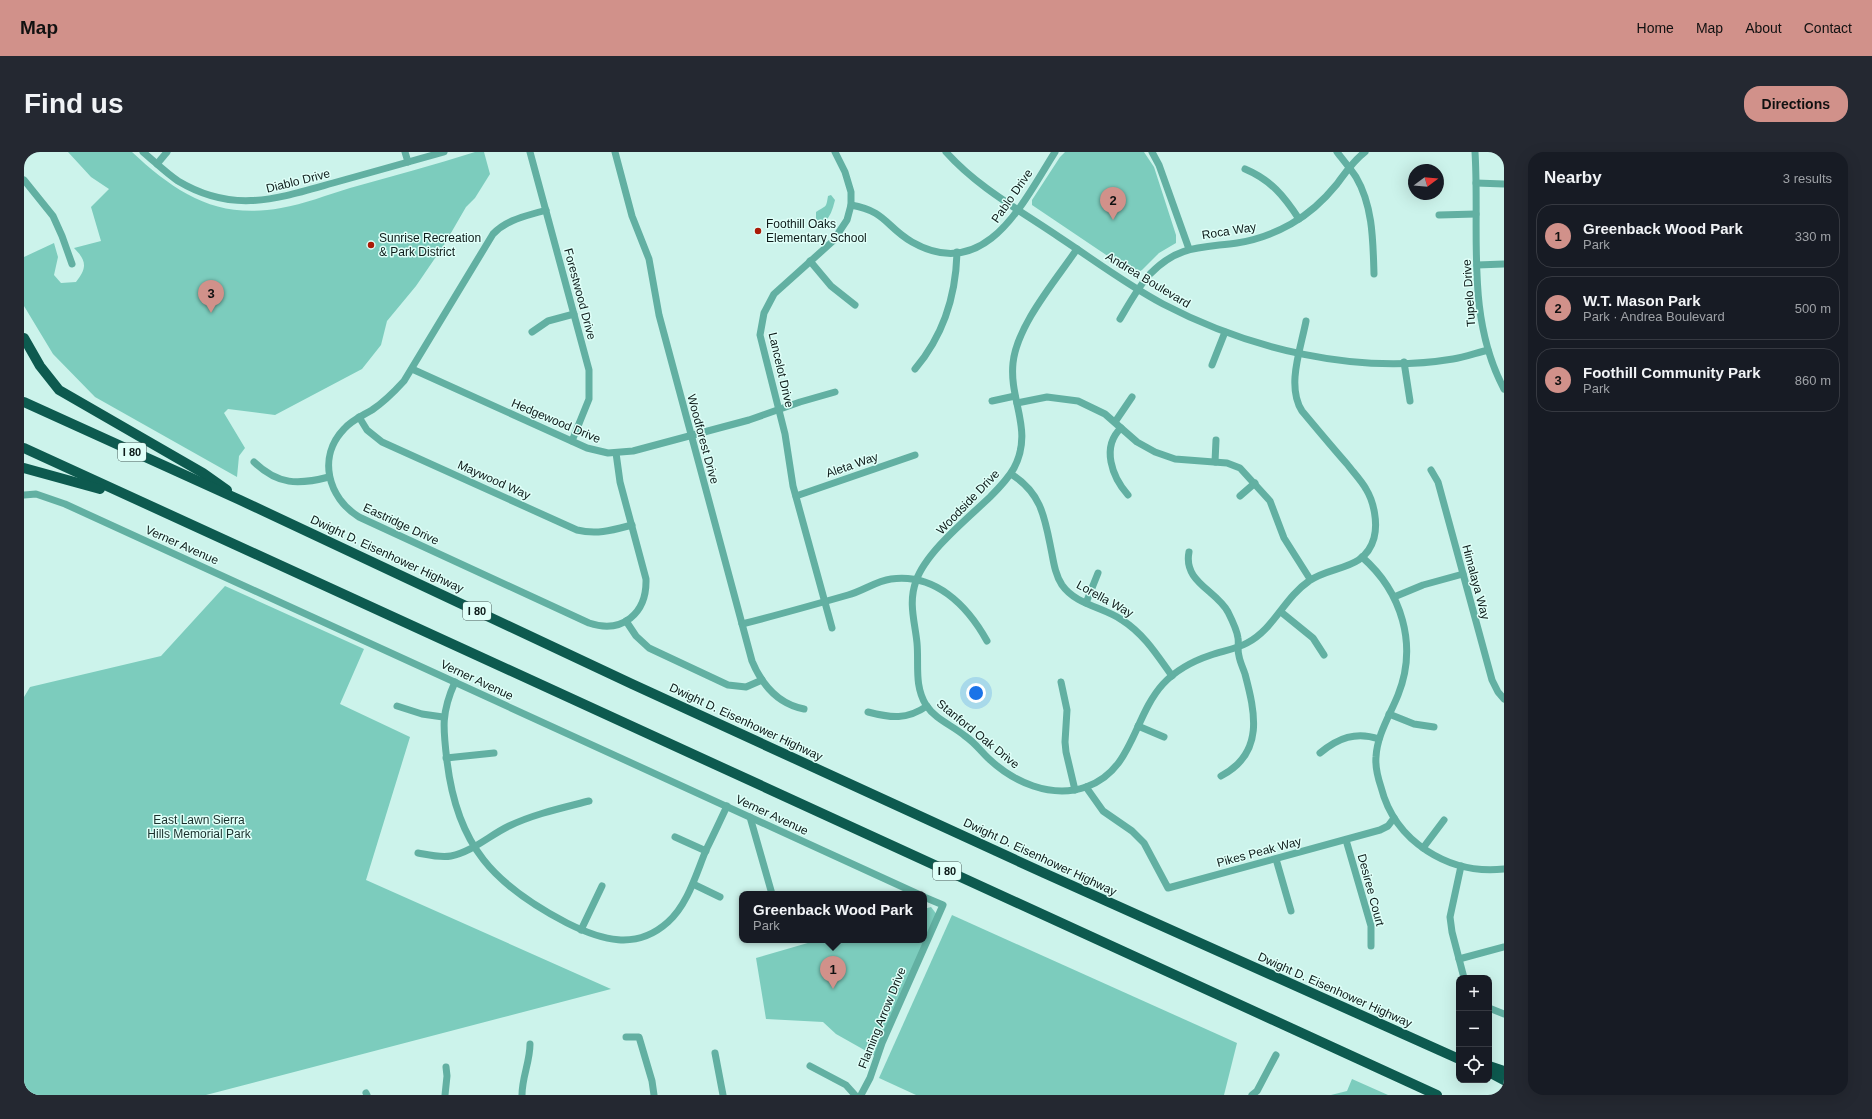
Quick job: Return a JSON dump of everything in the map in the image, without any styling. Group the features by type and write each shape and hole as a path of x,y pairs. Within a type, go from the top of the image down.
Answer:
{"highway":[{"path":"24,338 40,366 59,390 203,473 240,500"},
{"name":"Dwight D. Eisenhower Highway","path":"24,402 240,500 632,684 1044,873 1456,1058"},
{"name":"I 80","path":"24,448 1437,1095"},
{"path":"24,468 126,496"},
{"path":"1492,1067 1504,1071"},
{"path":"1492,1074 1504,1080"}],"street":[{"name":"Diablo Drive","path":"143,152 178,181 201,192 227,199 251,202 280,198 444,152"},
{"path":"157,164 167,152"},
{"path":"405,152 408,162"},
{"name":"Forestwood Drive","path":"530,152 589,370 590,384 586,408 572,441"},
{"name":"Woodforest Drive","path":"615,152 632,216 649,259 658,315 752,661 762,680 780,700 791,706 804,709"},
{"name":"Lancelot Drive","path":"832,628 796,496 779,410 762,346 761,324 768,303 774,294 833,241 842,229 851,205 849,182 835,152"},
{"name":"Andrea Boulevard","path":"946,152 974,178 1138,289 1192,318 1225,332 1270,346 1300,353 1344,360 1404,362 1453,359 1488,350"},
{"name":"Pablo Drive","path":"851,205 877,213 902,235 919,246 939,252 957,252 977,247 995,237 1009,222 1055,152"},
{"path":"1152,152 1159,165 1189,249"},
{"path":"1337,152 1361,186 1369,208 1374,274"},
{"name":"Roca Way","path":"1120,319 1138,289 1151,272 1163,263 1189,249 1204,245 1252,240 1282,228 1299,219 1320,203 1349,167 1364,152"},
{"name":"Tupelo Drive","path":"1475,152 1477,265 1480,314 1488,350 1502,379 1504,389"},
{"path":"1245,169 1271,183 1285,198 1299,219"},
{"path":"24,180 46,207 58,226 72,264"},
{"path":"1476,183 1504,184"},
{"name":"Eastridge Drive","path":"546,210 511,220 499,227 493,234 412,369 390,396 374,409 359,417 343,429 333,446 329,460 329,477 338,498 347,509 359,517 589,623 608,626 626,621"},
{"path":"1439,215 1476,214"},
{"name":"Woodside Drive","path":"916,580 931,556 1011,474 1019,456 1022,440 1022,425 1016,399 1012,367 1019,339 1028,322 1077,249"},
{"path":"915,369 931,349 947,314 954,283 957,252"},
{"path":"810,261 830,286 855,305"},
{"path":"1477,265 1504,264"},
{"path":"532,332 548,321 574,314"},
{"name":"Stanford Oak Drive","path":"916,580 912,606 917,639 917,676 920,691 927,706 937,718 967,737 989,759 1011,775 1034,786 1047,790 1075,790 1086,787 1104,778 1119,764 1130,747 1138,726 1151,700 1172,676 1199,659 1238,647 1260,634 1281,612 1300,588 1310,579 1323,573 1346,567 1362,557 1373,541 1376,527 1369,495 1365,486 1299,407 1295,394 1294,384 1306,321"},
{"path":"1212,365 1225,332"},
{"path":"1404,362 1410,401"},
{"name":"Hedgewood Drive","path":"412,369 592,450 616,453 633,451 691,436 835,392"},
{"path":"992,401 1047,397 1067,398 1096,409 1115,422 1146,448 1165,456 1236,466 1244,471 1273,505 1284,538 1310,579"},
{"path":"1115,422 1132,397"},
{"name":"Maywood Way","path":"359,417 367,430 382,442 577,530 593,533 632,525"},
{"path":"1121,428 1113,439 1110,453 1115,475 1128,495"},
{"path":"1215,462 1216,440"},
{"path":"616,453 620,482 646,579 647,589 640,608 626,621 636,636 649,648 728,685 746,687 762,680"},
{"name":"Aleta Way","path":"796,496 916,456"},
{"path":"254,462 268,474 289,482 303,482 329,477"},
{"name":"Himalaya Way","path":"1431,470 1438,482 1492,680 1495,689 1504,699"},
{"name":"Lorella Way","path":"1011,474 1031,490 1040,504 1055,571 1062,585 1073,596 1120,618 1138,632 1153,648 1172,676"},
{"path":"1240,496 1255,483"},
{"name":"Verner Avenue","path":"24,495 36,494 65,504 911,891"},
{"path":"1189,552 1188,561 1191,574 1197,582 1216,596 1228,611 1238,638 1238,656 1253,707 1254,733 1249,748 1240,761 1221,776"},
{"path":"1362,557 1383,579 1394,597 1403,620 1406,658 1402,682 1379,739 1376,758 1378,779 1386,803 1394,818 1409,837 1423,848 1443,860 1461,866 1483,870 1504,868"},
{"path":"1086,603 1098,573"},
{"path":"1394,597 1422,585 1463,574"},
{"path":"742,624 854,594 890,579 923,580 934,585 955,600 973,618 987,641"},
{"path":"1281,612 1313,638 1324,655"},
{"path":"455,682 446,700 443,717 446,758 454,803 466,832 474,846 495,873 515,892 538,907 581,930 599,938 623,940 647,935 668,922 681,906 693,884 706,851 727,806"},
{"path":"1061,682 1067,710 1064,742 1075,790"},
{"path":"397,706 422,714 443,717"},
{"path":"868,712 890,717 900,717 915,713 927,706"},
{"path":"1389,714 1414,724 1434,727"},
{"path":"1138,726 1164,738"},
{"path":"1320,753 1337,740 1347,737 1367,735 1379,739"},
{"path":"446,758 494,753"},
{"name":"Pikes Peak Way","path":"1086,787 1102,810 1132,831 1147,850 1168,888 1346,840 1384,828 1394,818"},
{"path":"418,854 441,857 452,856 474,846 509,826 530,818 589,801"},
{"path":"750,817 771,891"},
{"path":"1423,848 1444,820"},
{"path":"675,837 706,851"},
{"name":"Desiree Court","path":"1346,840 1370,921 1372,931 1371,946"},
{"path":"1276,859 1292,911"},
{"path":"1461,866 1450,907 1450,917 1463,975"},
{"path":"693,884 720,897"},
{"path":"581,930 602,886"},
{"name":"Flaming Arrow Drive","path":"927,898 943,905 927,941"},
{"name":"Flaming Arrow Drive","path":"861,1095 870,1078 882,1043 926,943"},
{"path":"1459,959 1504,947"},
{"path":"1492,1009 1504,1014"},
{"path":"626,1037 639,1037 652,1081 654,1095"},
{"path":"522,1095 524,1077 530,1054 530,1044"},
{"path":"714,1053 722,1095"},
{"path":"1252,1095 1257,1091 1276,1055"},
{"path":"810,1066 846,1085 855,1095"},
{"path":"445,1095 447,1076 446,1067"}],"green space":[{"path":"68,152 132,152 148,167 182,191 199,200 217,206 237,210 258,211 281,208 307,202 475,152 484,152 490,174 475,198 466,207 444,245 416,286 387,321 381,345 362,369 275,415 228,409 224,413 245,448 239,456 237,477 95,397 53,354 24,306 24,257 54,243 58,257 54,275 61,283 76,282 84,269 84,265 81,257 74,248 101,241 91,207 109,189 91,177"},
{"path":"1065,152 1144,152 1154,167 1176,235 1176,243 1159,253 1142,270 1136,273 1130,271 1032,205 1032,200 1060,157"},
{"path":"831,195 835,200 832,211 825,221 819,222 816,219 816,212 825,206 828,196"},
{"name":"East Lawn Sierra Hills Memorial Park","path":"225,586 364,649 340,704 410,737 366,880 611,989 206,1095 24,1095 24,697 30,687 161,656"},
{"path":"931,907 938,916 927,940 927,908"},
{"path":"952,915 1237,1043 1224,1095 916,1095 879,1078"},
{"path":"808,943 926,943 875,1056 836,1034 823,1022 766,1019 756,958"},
{"path":"1352,1079 1388,1095 1331,1095 1347,1091"}],"place":[{"name":"W.T. Mason Park","path":"1113,220"},
{"name":"Foothill Oaks Elementary School","path":"758,231"},
{"name":"Sunrise Recreation & Park District","path":"371,245"},
{"name":"Foothill Community Park","path":"211,313"},
{"name":"Greenback Wood Park","path":"833,989"}]}
